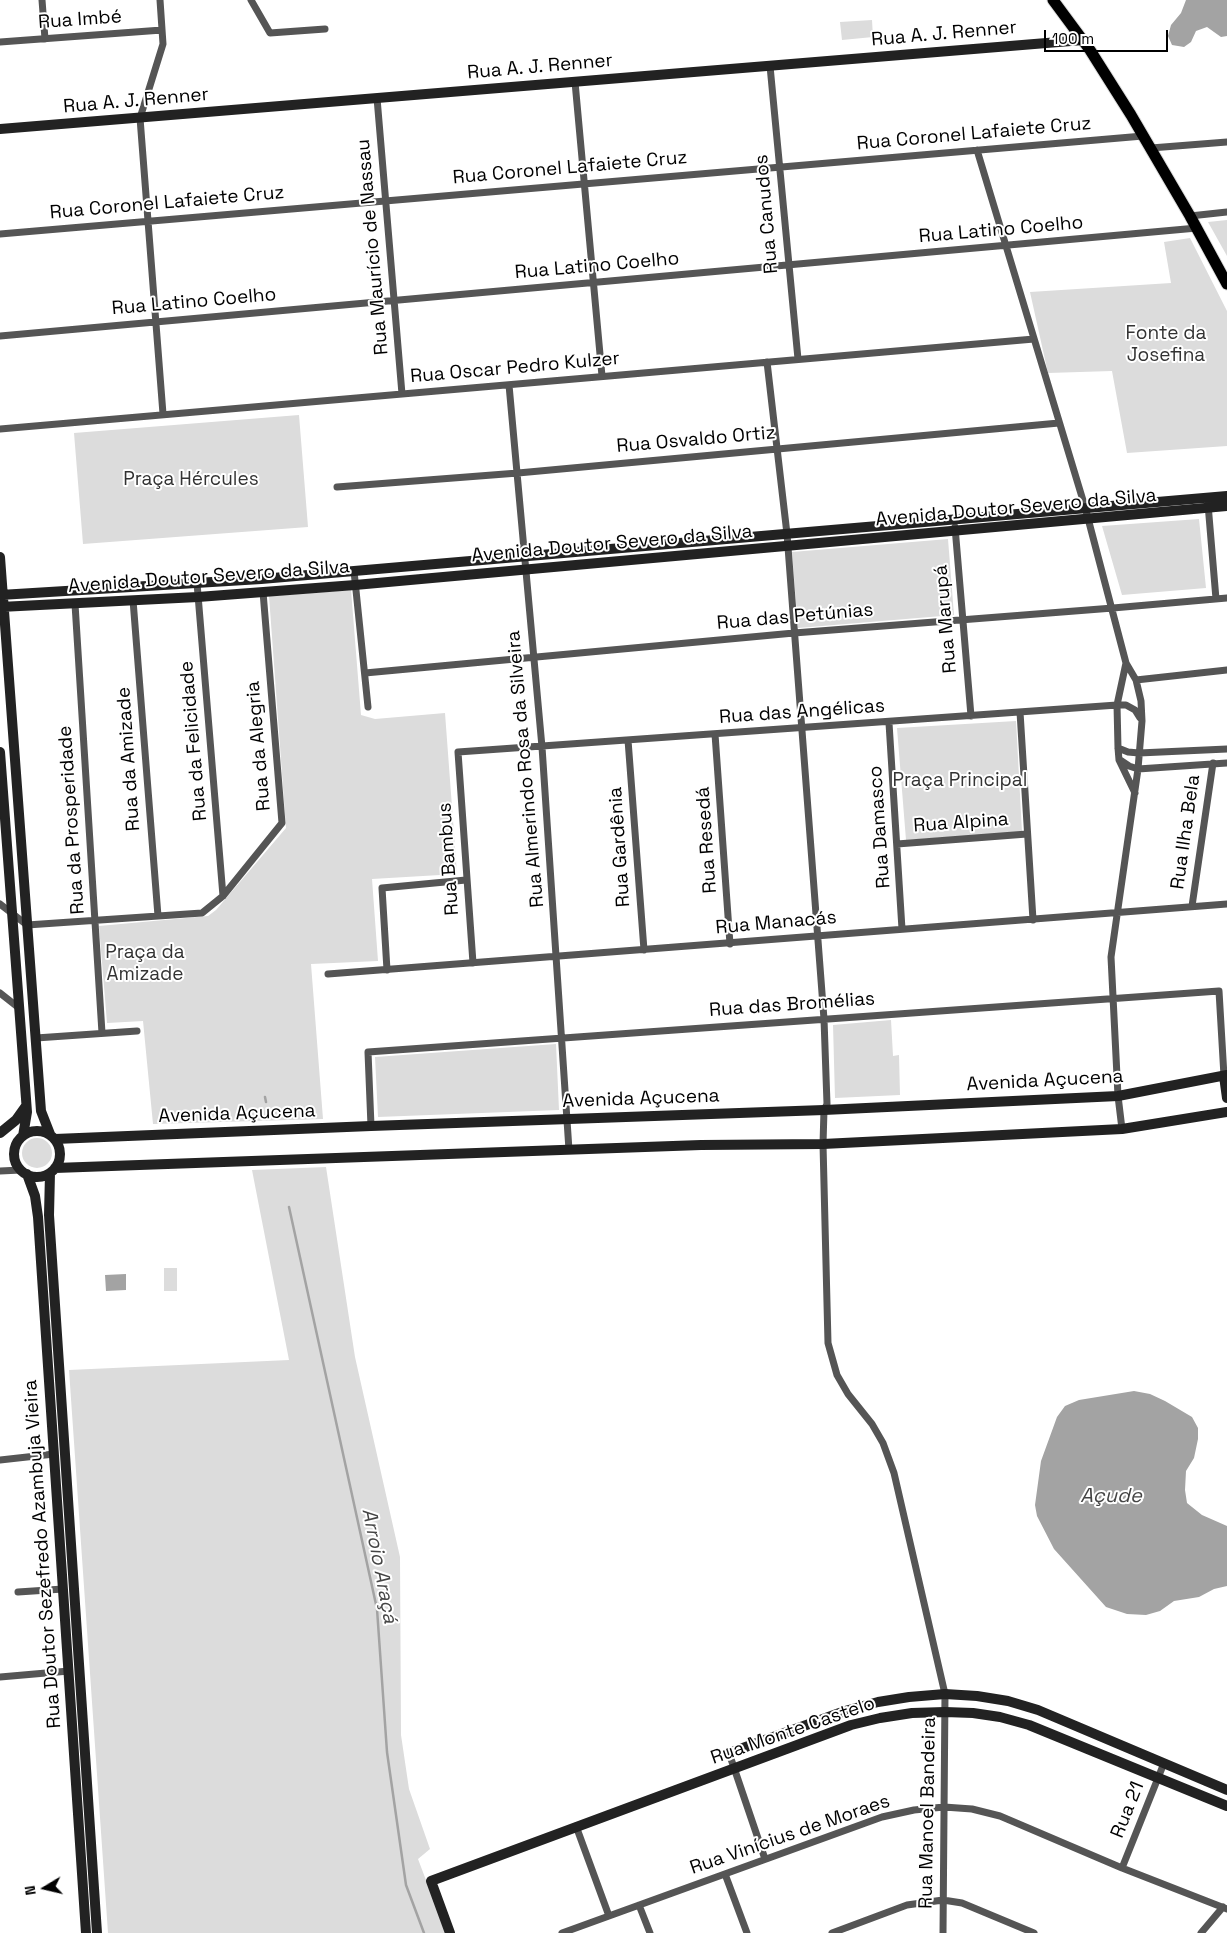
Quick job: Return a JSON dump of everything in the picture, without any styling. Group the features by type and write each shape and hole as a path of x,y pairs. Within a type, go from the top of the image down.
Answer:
{"main road":[{"path":"1053,0 1083,40 1151,148 1227,284"},
{"name":"Rua A. J. Renner","path":"0,129 1083,40"},
{"name":"Avenida Doutor Severo da Silva","path":"2,607 198,597 355,585 956,531 1088,519 1207,503 1227,496"},
{"name":"Avenida Doutor Severo da Silva","path":"1,595 354,571 1085,507 1207,503 1227,506"},
{"path":"0,557 5,695 27,925 41,1111 60,1154 52,1171"},
{"path":"0,752 3,822 12,914 26,1106 15,1156 24,1172 42,1176 52,1171 701,1145 823,1144 1122,1129 1227,1112"},
{"path":"1226,1076 1227,1098"},
{"name":"Avenida Açucena","path":"52,1137 824,1110 1118,1096 1226,1076"},
{"path":"0,1133 16,1120 26,1106"},
{"path":"0,1133 20,1139 36,1131 52,1137"},
{"name":"Rua Doutor Sezefredo Azambuja Vieira","path":"52,1171 49,1215 98,1933"},
{"name":"Rua Doutor Sezefredo Azambuja Vieira","path":"24,1172 35,1196 38,1217 86,1933"},
{"name":"Rua Monte Castelo","path":"729,1753 845,1711 909,1697 945,1694 976,1696 1008,1701 1038,1710 1227,1790"},
{"name":"Rua Monte Castelo","path":"450,1933 431,1881 734,1768 880,1718 912,1713 945,1712 973,1713 1000,1717 1029,1725 1227,1806"}],"street":[{"path":"42,0 45,39"},
{"path":"160,0 163,44 140,118 163,414"},
{"path":"251,0 270,33 326,29"},
{"name":"Rua Imbé","path":"0,42 162,30"},
{"name":"Rua Canudos","path":"770,66 798,359"},
{"path":"575,82 602,376"},
{"name":"Rua Maurício de Nassau","path":"377,98 402,394"},
{"name":"Rua Coronel Lafaiete Cruz","path":"0,234 1143,136"},
{"path":"1151,148 1227,142"},
{"path":"977,150 1085,507 1113,608 1126,664 1136,680 1141,701 1142,721 1138,769 1111,957 1118,1096 1122,1129"},
{"path":"1190,216 1227,212"},
{"name":"Rua Latino Coelho","path":"0,336 1197,228"},
{"name":"Rua Oscar Pedro Kulzer","path":"0,429 1034,339"},
{"name":"Rua Manoel Bandeira","path":"767,362 787,534 824,1019 827,1104 824,1110 823,1144 827,1331 830,1355 837,1375 848,1394 872,1424 883,1443 894,1473 945,1694 943,1933"},
{"name":"Rua Almerindo Rosa da Silveira","path":"509,385 542,747 563,1039 568,1150"},
{"name":"Rua Osvaldo Ortiz","path":"337,487 518,473 1059,423"},
{"path":"1207,503 1216,599"},
{"name":"Rua Marupá","path":"955,519 970,716"},
{"path":"354,571 368,707"},
{"name":"Rua da Felicidade","path":"198,583 223,896"},
{"name":"Rua da Alegria","path":"27,925 202,912 223,896 282,823 263,592"},
{"name":"Rua das Petúnias","path":"365,673 794,633 1227,598"},
{"name":"Rua da Amizade","path":"133,600 158,916"},
{"name":"Rua da Prosperidade","path":"75,604 102,1033"},
{"path":"1126,664 1117,705 1118,748 1119,760 1135,793"},
{"path":"1136,680 1227,670"},
{"name":"Rua das Angélicas","path":"458,752 1117,705 1126,705 1135,710 1142,721"},
{"path":"1020,712 1033,920"},
{"name":"Rua Damasco","path":"889,722 902,929"},
{"name":"Rua Resedá","path":"715,734 730,944"},
{"name":"Rua Gardênia","path":"628,740 644,950"},
{"path":"1118,748 1128,752 1139,753 1227,749"},
{"name":"Rua Bambus","path":"458,752 473,963"},
{"path":"1119,760 1138,769 1227,763"},
{"name":"Rua Ilha Bela","path":"1192,906 1212,764"},
{"name":"Rua Alpina","path":"897,844 1027,834"},
{"path":"387,970 382,888 466,880"},
{"path":"0,904 27,925"},
{"name":"Rua Manacás","path":"328,974 1227,904"},
{"name":"Rua das Bromélias","path":"371,1126 368,1052 1219,991 1226,1076"},
{"path":"0,993 19,1008"},
{"path":"36,1038 137,1031"},
{"path":"0,1171 24,1172"},
{"path":"0,1460 54,1454"},
{"path":"18,1592 63,1589"},
{"path":"0,1677 69,1671"},
{"path":"729,1753 766,1859"},
{"name":"Rua 21","path":"1122,1868 1164,1763"},
{"name":"Rua Vinícius de Moraes","path":"562,1933 882,1817 914,1810 944,1808 972,1809 1000,1816 1122,1868 1225,1908"},
{"path":"576,1826 609,1916"},
{"path":"725,1874 747,1933"},
{"path":"832,1933 907,1905 943,1900 962,1903 1034,1933"},
{"path":"639,1905 650,1933"},
{"path":"1201,1933 1225,1908"}],"green space":[{"path":"872,20 873,37 842,40 840,22"},
{"path":"1227,220 1227,256 1208,222"},
{"name":"Fonte da Josefina","path":"1190,238 1227,311 1227,446 1127,453 1112,371 1048,373 1030,292 1171,283 1164,242"},
{"name":"Praça Hércules","path":"299,415 308,527 83,544 74,433"},
{"path":"1199,519 1206,588 1122,595 1102,526"},
{"path":"948,539 954,615 798,628 792,552"},
{"name":"Praça da Amizade","path":"351,590 361,715 375,719 445,713 457,874 372,879 378,961 311,964 323,1119 153,1124 143,1021 107,1023 99,926 208,916 216,910 286,828 269,596"},
{"name":"Praça Principal","path":"1016,721 1022,832 906,840 897,728"},
{"path":"891,1020 893,1056 899,1055 900,1095 835,1098 833,1025"},
{"path":"556,1044 559,1110 378,1117 375,1057"},
{"path":"37,1138 47,1143 52,1153 47,1163 37,1168 27,1163 22,1153 27,1143"},
{"path":"326,1167 355,1357 400,1557 401,1735 409,1789 430,1849 418,1859 446,1933 108,1933 69,1370 289,1360 252,1170"},
{"path":"164,1268 177,1268 177,1291 164,1291"}],"water":[{"path":"1186,0 1227,0 1227,36 1221,37 1207,27 1196,31 1191,42 1184,47 1172,45 1168,36 1171,25 1181,13"},
{"path":"126,1274 126,1290 106,1291 105,1275"},
{"name":"Açude","path":"1134,1391 1150,1394 1192,1417 1198,1428 1198,1439 1194,1458 1186,1471 1185,1490 1187,1503 1202,1515 1227,1526 1227,1586 1214,1589 1199,1597 1174,1601 1160,1611 1146,1615 1127,1614 1106,1607 1054,1549 1037,1516 1035,1505 1041,1461 1057,1417 1065,1406 1079,1400"}],"waterway":[{"name":"Arroio Araçá","path":"265,1097 266,1102"},
{"name":"Arroio Araçá","path":"289,1207 377,1609 387,1752 406,1885 424,1933"}]}
